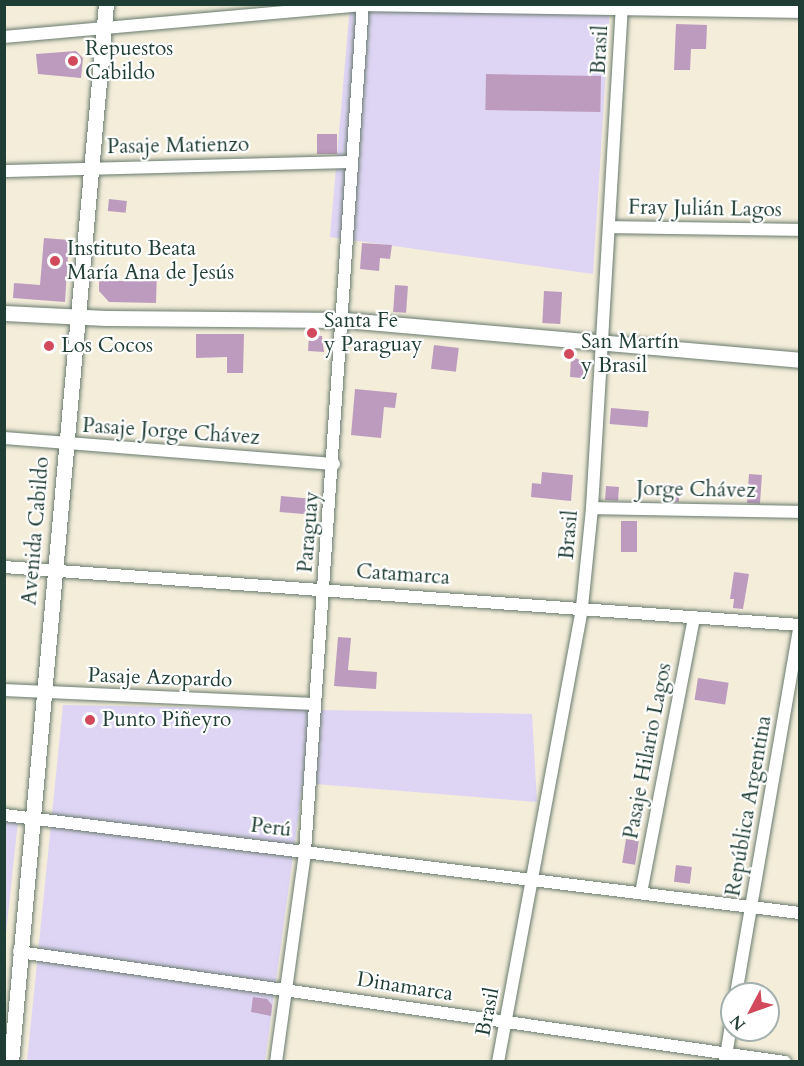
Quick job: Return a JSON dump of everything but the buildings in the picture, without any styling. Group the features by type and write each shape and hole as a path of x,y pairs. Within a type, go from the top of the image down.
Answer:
{"street":[{"name":"Avenida Cabildo","path":"11,1062 30,818 106,4"},
{"path":"4,37 363,5 622,7 800,12"},
{"name":"Paraguay","path":"276,1062 305,852 314,704 344,320 363,5"},
{"name":"Brasil","path":"498,1062 582,607 592,508 599,341 609,227 622,7"},
{"name":"Pasaje Matienzo","path":"4,171 352,162"},
{"name":"Fray Julián Lagos","path":"609,227 800,230"},
{"path":"4,313 344,320 800,360"},
{"name":"Pasaje Jorge Chávez","path":"4,438 334,464"},
{"name":"Jorge Chávez","path":"592,508 800,512"},
{"name":"Catamarca","path":"4,567 799,624"},
{"name":"Pasaje Hilario Lagos","path":"641,894 694,617"},
{"name":"República Argentina","path":"738,982 799,624"},
{"name":"Pasaje Azopardo","path":"4,690 314,704"},
{"name":"Perú","path":"4,815 800,913"},
{"name":"Dinamarca","path":"19,952 287,989 725,1057 785,1062"},
{"path":"725,1057 728,1042"}],"shaded area":[{"path":"350,5 610,5 593,274 330,237"},
{"path":"63,705 532,714 537,802 303,783 265,1061 27,1062"},
{"path":"5,820 18,821 5,943"}],"place":[{"name":"Repuestos Cabildo","path":"73,61"},
{"name":"Instituto Beata María Ana de Jesús","path":"55,261"},
{"name":"Santa Fe y Paraguay","path":"312,333"},
{"name":"Los Cocos","path":"49,346"},
{"name":"San Martín y Brasil","path":"569,354"},
{"name":"Punto Piñeyro","path":"90,720"}]}
